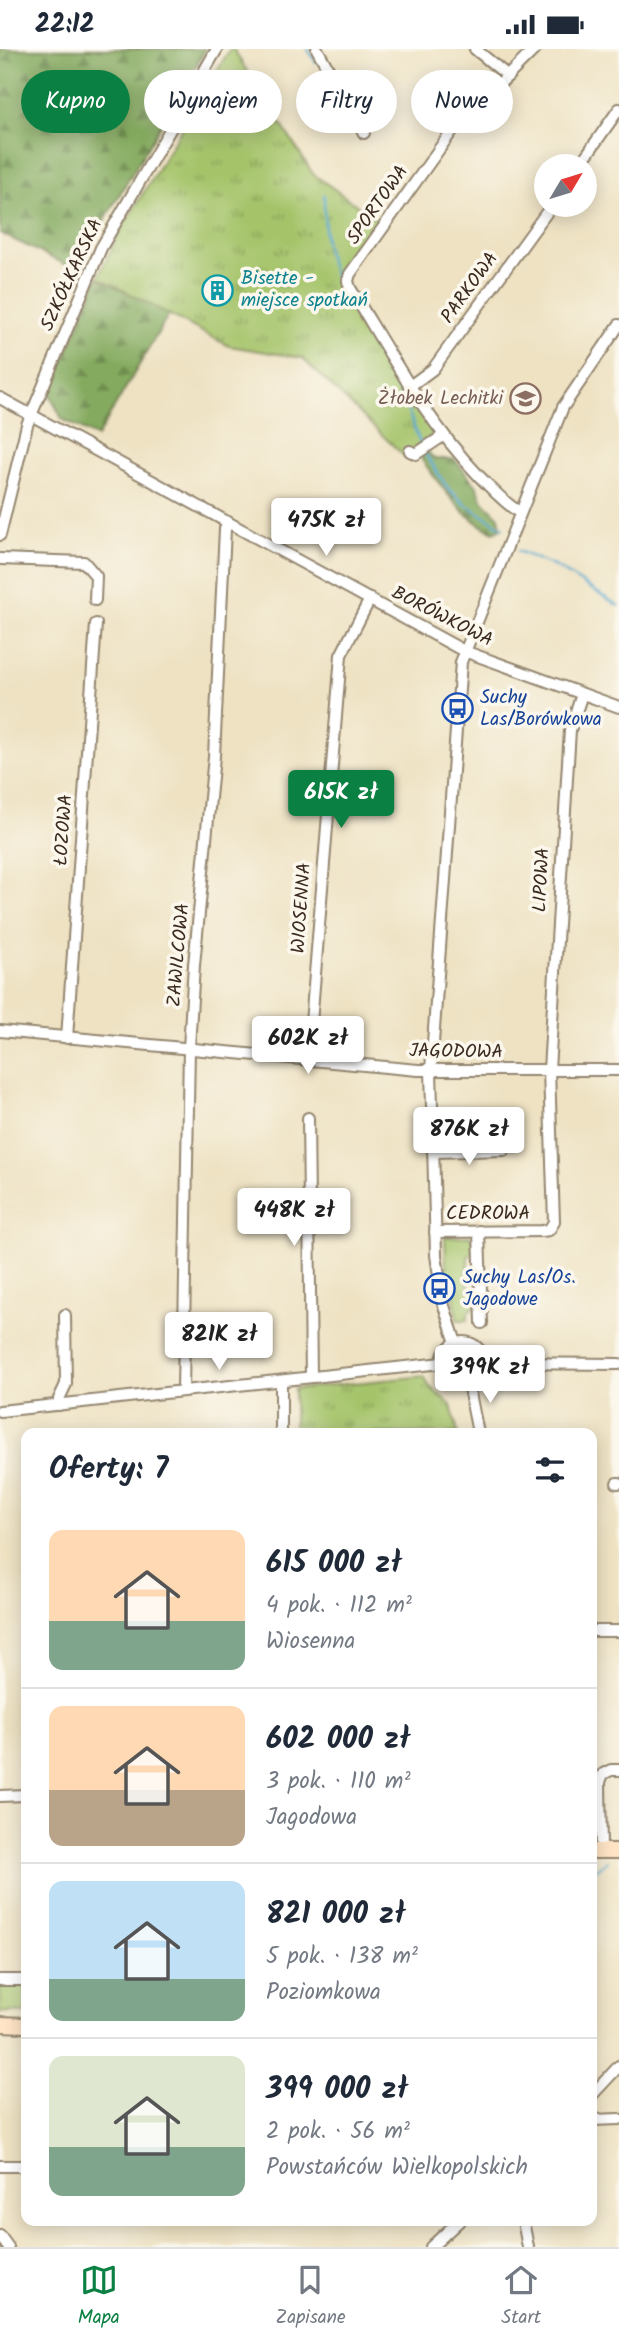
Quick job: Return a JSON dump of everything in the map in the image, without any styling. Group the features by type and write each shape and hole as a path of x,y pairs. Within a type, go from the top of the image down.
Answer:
{"street":[{"name":"SZKÓŁKARSKA","path":"0,535 31,415 101,248 217,49"},
{"path":"317,49 329,70"},
{"path":"475,49 501,70"},
{"name":"SPORTOWA","path":"513,71 535,49"},
{"path":"587,154 619,109"},
{"name":"SPORTOWA","path":"451,133 349,278 350,288 443,436 505,502 519,512"},
{"name":"PARKOWA","path":"410,386 433,369 543,217"},
{"path":"456,1343 440,1289 435,1231 431,1070 461,662 563,407 619,325"},
{"name":"BORÓWKOWA","path":"0,398 464,651 619,707"},
{"path":"414,452 443,436"},
{"name":"ZAWILCOWA","path":"183,1391 189,1048 194,965 214,757 220,595 225,529 228,522"},
{"path":"0,559 84,562 96,576 95,600"},
{"name":"WIOSENNA","path":"308,1060 341,655 370,599"},
{"name":"ŁOZOWA","path":"67,1038 96,624"},
{"name":"LIPOWA","path":"549,1070 570,730 582,694"},
{"name":"JAGODOWA","path":"0,1031 431,1070 619,1070"},
{"name":"CEDROWA","path":"435,1231 549,1230 554,1222 549,1070"},
{"path":"308,1118 312,1377"},
{"path":"433,1152 504,1150"},
{"path":"479,1231 482,1323"},
{"path":"65,1315 66,1384 75,1403"},
{"path":"463,1342 480,1351 484,1363 478,1378 462,1384 450,1379 442,1363 444,1353 456,1343 463,1342"},
{"path":"0,1411 442,1363"},
{"path":"484,1363 619,1364"},
{"path":"281,1381 281,1428"},
{"path":"468,1383 477,1428"},
{"path":"59,1405 66,1384"},
{"path":"597,1631 619,1631"},
{"path":"597,1834 600,1782 603,1774 619,1770"},
{"path":"0,1795 21,1795"},
{"path":"597,1851 619,1851"},
{"path":"0,1980 21,1980"},
{"path":"0,2024 21,2025"},
{"path":"597,2090 619,2066"},
{"path":"597,2120 619,2119"},
{"path":"0,2166 21,2166"},
{"path":"430,2247 453,2226"},
{"path":"524,2226 528,2247"},
{"path":"0,2236 8,2247"}],"green space":[{"path":"0,49 206,49 194,70 144,70 144,133 156,133 95,236 79,271 0,233"},
{"path":"230,49 233,49 246,70 217,70"},
{"path":"282,126 313,174 379,221 342,274 343,289 435,433 404,456 302,358 229,346 98,277 119,233 179,133 282,133"},
{"path":"98,277 169,314 97,437 62,419 50,395"},
{"path":"427,451 434,459 454,459 476,485 483,501 499,517 501,528 494,532 463,511 422,460 421,455"},
{"path":"470,1236 476,1242 476,1250 468,1257 469,1292 478,1291 478,1303 468,1312 468,1320 457,1320 452,1281 446,1273 445,1237"},
{"path":"462,1348 473,1352 477,1363 473,1374 462,1378 451,1374 447,1363 451,1352"},
{"path":"424,1376 429,1386 451,1405 457,1428 294,1428 294,1389"},
{"path":"0,1986 21,1986 21,2013 0,2012"}],"waterway":[{"path":"308,49 316,63"},
{"path":"324,195 325,243 331,266 341,291 404,400 421,446"},
{"path":"424,452 447,487 465,504 503,528"},
{"path":"518,551 556,567 619,606"},
{"path":"597,1868 607,1861"}],"place":[{"name":"Bisette - miejsce spotkań","path":"218,290"},
{"name":"Żłobek Lechitki","path":"526,399"},
{"name":"Suchy Las/Borówkowa","path":"457,709"},
{"name":"Suchy Las/Os. Jagodowe","path":"440,1289"}]}
